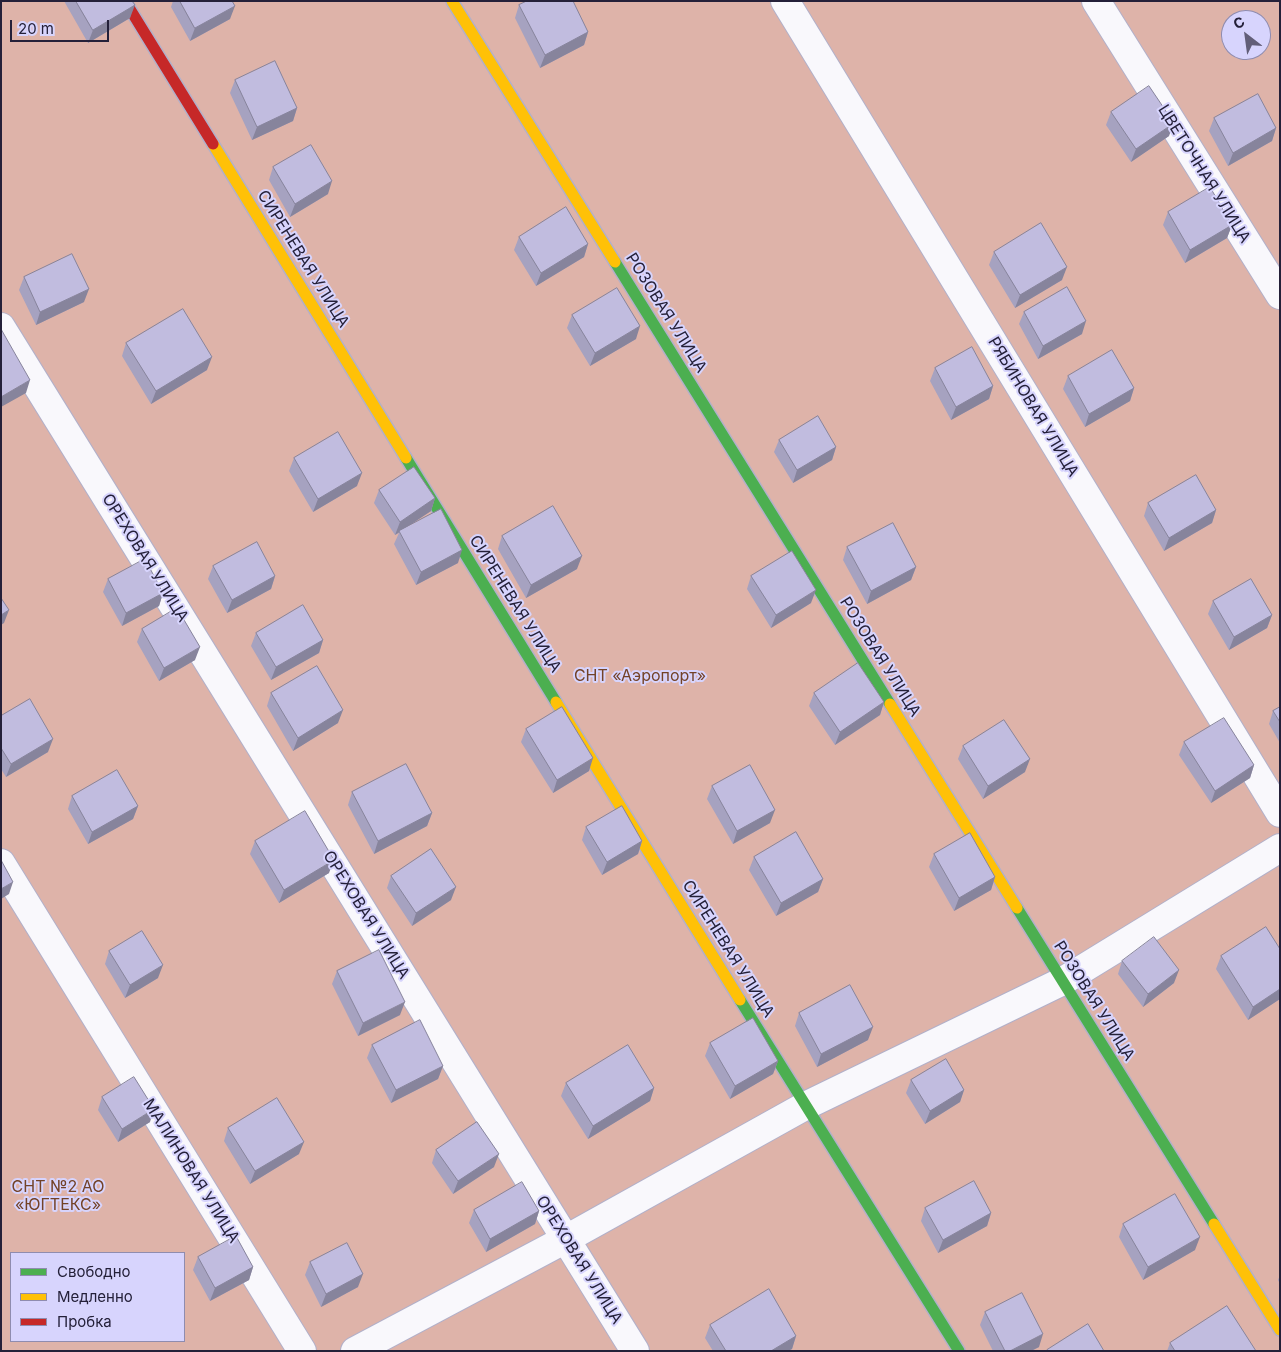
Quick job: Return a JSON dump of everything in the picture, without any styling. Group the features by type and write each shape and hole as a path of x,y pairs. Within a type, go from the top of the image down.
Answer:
{"street":[{"name":"СИРЕНЕВАЯ УЛИЦА","path":"125,1 805,1106 959,1351"},
{"name":"РОЗОВАЯ УЛИЦА","path":"452,1 1280,1330"},
{"name":"РЯБИНОВАЯ УЛИЦА","path":"786,1 1280,813"},
{"name":"ЦВЕТОЧНАЯ УЛИЦА","path":"1096,1 1280,295"},
{"name":"ОРЕХОВАЯ УЛИЦА","path":"1,327 635,1351"},
{"path":"355,1351 566,1238 805,1106 1063,981 1280,848"},
{"name":"МАЛИНОВАЯ УЛИЦА","path":"1,863 302,1351"}],"green space":[{"name":"СНТ «Аэропорт»","path":"1,1 1280,1 1280,1351 1,1351"}],"building":[{"path":"76,1 132,1 135,5 93,30"},
{"path":"180,1 232,1 235,6 195,28"},
{"path":"527,1 573,1 588,32 545,55 519,5"},
{"path":"275,61 297,108 257,127 235,80"},
{"path":"1149,86 1174,123 1136,149 1111,112"},
{"path":"1258,94 1276,128 1233,153 1214,118"},
{"path":"311,145 332,181 295,204 273,167"},
{"path":"1210,187 1232,225 1190,250 1168,212"},
{"path":"566,207 588,244 541,273 519,237"},
{"path":"1041,223 1067,267 1020,295 994,252"},
{"path":"72,254 89,289 40,312 24,277"},
{"path":"1067,287 1086,321 1043,346 1024,312"},
{"path":"617,288 640,326 595,353 572,315"},
{"path":"183,309 212,357 156,391 126,343"},
{"path":"1,329 30,380 1,397"},
{"path":"972,347 993,386 956,407 935,368"},
{"path":"1112,350 1134,388 1089,414 1068,376"},
{"path":"818,416 836,447 797,470 779,440"},
{"path":"338,432 362,473 318,499 294,458"},
{"path":"414,467 435,498 400,522 379,490"},
{"path":"1196,475 1216,510 1169,538 1148,503"},
{"path":"553,506 582,556 531,585 502,536"},
{"path":"441,509 462,550 421,572 399,531"},
{"path":"893,523 916,567 871,591 847,547"},
{"path":"257,542 275,576 232,600 213,566"},
{"path":"792,551 816,590 776,615 751,576"},
{"path":"145,559 163,593 126,613 108,579"},
{"path":"1251,579 1272,615 1234,637 1213,601"},
{"path":"1,598 9,610 1,615"},
{"path":"303,605 323,640 276,667 256,633"},
{"path":"177,608 200,647 164,668 142,629"},
{"path":"858,663 884,702 840,732 814,693"},
{"path":"317,666 343,710 298,738 271,693"},
{"path":"30,699 53,739 11,764 1,748 1,716"},
{"path":"562,707 593,758 557,780 526,729"},
{"path":"1280,707 1280,722 1273,711"},
{"path":"1224,718 1254,765 1215,791 1184,742"},
{"path":"1004,720 1030,759 988,786 963,746"},
{"path":"406,764 432,813 378,841 352,792"},
{"path":"750,765 775,810 737,831 712,786"},
{"path":"117,770 138,806 92,832 72,796"},
{"path":"622,806 642,841 607,862 586,827"},
{"path":"305,811 334,860 284,890 255,841"},
{"path":"796,832 823,879 781,903 754,857"},
{"path":"970,833 995,877 959,898 934,854"},
{"path":"431,849 456,887 416,913 391,876"},
{"path":"1,860 13,882 1,889"},
{"path":"1266,927 1280,949 1280,989 1253,1007 1221,956"},
{"path":"142,931 163,965 130,985 109,951"},
{"path":"1154,937 1179,970 1148,994 1122,961"},
{"path":"379,950 405,1002 363,1023 337,971"},
{"path":"850,985 873,1027 821,1054 799,1013"},
{"path":"753,1018 778,1061 735,1086 710,1043"},
{"path":"420,1020 443,1066 396,1090 372,1045"},
{"path":"628,1045 654,1088 593,1126 566,1083"},
{"path":"946,1059 964,1090 930,1111 911,1080"},
{"path":"134,1077 154,1109 122,1129 102,1097"},
{"path":"277,1098 304,1142 255,1171 228,1128"},
{"path":"477,1122 499,1154 458,1181 436,1150"},
{"path":"974,1181 991,1213 943,1240 925,1208"},
{"path":"522,1182 539,1211 490,1239 474,1210"},
{"path":"1175,1194 1200,1237 1148,1267 1123,1224"},
{"path":"236,1236 253,1267 215,1288 198,1257"},
{"path":"347,1243 363,1274 326,1294 310,1262"},
{"path":"769,1289 796,1336 771,1351 726,1351 710,1325"},
{"path":"1022,1293 1043,1334 1010,1351 1005,1351 985,1312"},
{"path":"1227,1306 1256,1351 1175,1351 1170,1343"},
{"path":"1088,1324 1104,1351 1047,1351 1047,1350"}],"traffic: fast":[{"path":"615,262 890,704"},
{"path":"406,458 556,702"},
{"path":"1017,908 1214,1224"},
{"path":"740,1000 959,1351"}],"traffic: slow":[{"path":"452,1 615,262"},
{"path":"213,144 406,458"},
{"path":"556,702 740,1000"},
{"path":"890,704 1017,908"},
{"path":"1214,1224 1280,1330"}],"traffic: jam":[{"path":"125,1 213,144"}],"park label":[{"name":"СНТ №2 АО «ЮГТЕКС»","path":"58,1196"}]}
